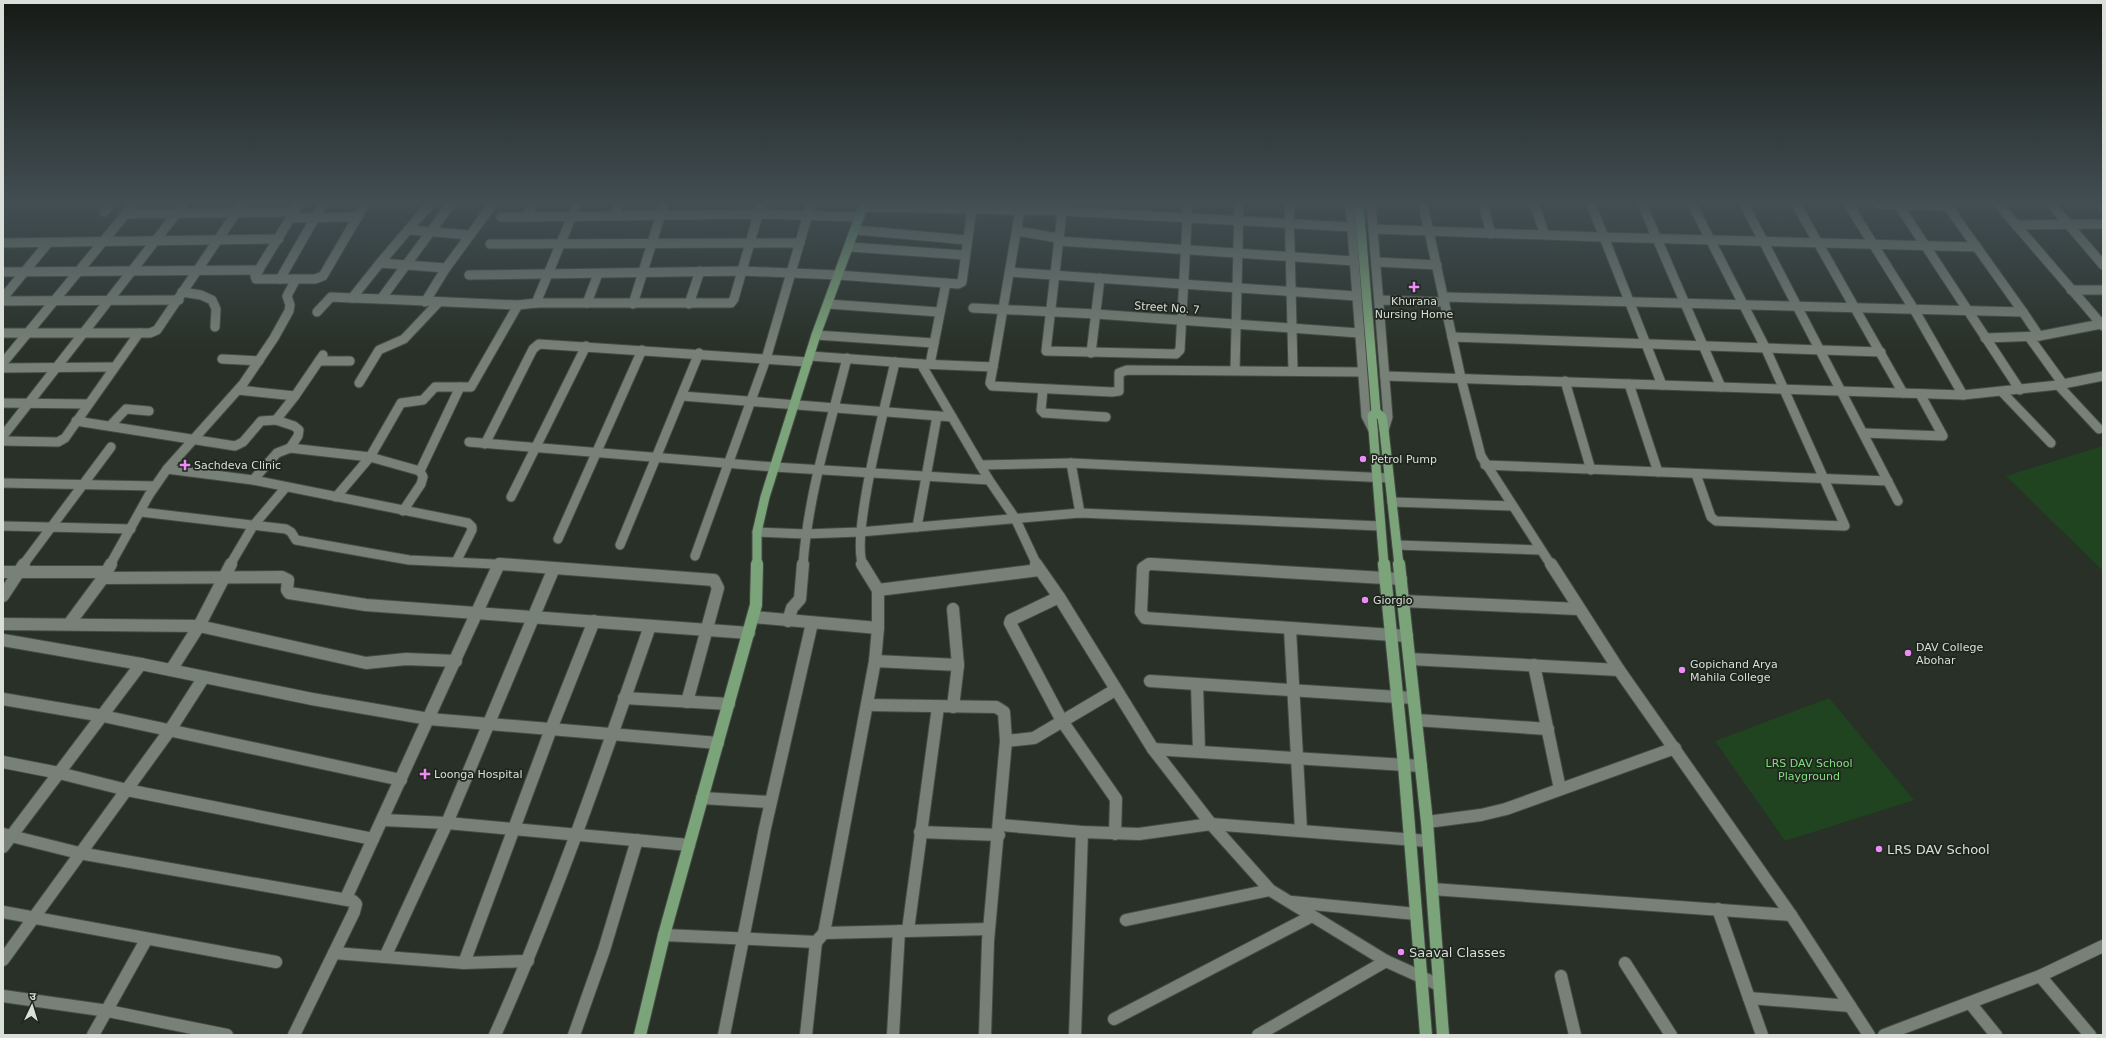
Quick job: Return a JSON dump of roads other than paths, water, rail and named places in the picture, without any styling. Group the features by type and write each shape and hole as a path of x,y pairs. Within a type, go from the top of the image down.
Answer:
{"main road":[{"path":"640,1035 664,935 753,617 757,594 758,532 774,467 816,335 848,252"},
{"path":"1363,252 1376,408 1382,417 1384,430 1427,822 1443,1035"},
{"path":"1376,408 1372,416 1376,477 1404,765 1426,1035"}],"street":[{"path":"3,298 41,252"},
{"path":"3,363 57,300 94,252"},
{"path":"3,436 146,252"},
{"path":"3,333 154,332 198,270 209,252"},
{"path":"270,252 254,278 315,279 323,276 337,252"},
{"path":"280,279 295,252"},
{"path":"352,298 389,252"},
{"path":"381,299 415,252"},
{"path":"425,302 457,252"},
{"path":"536,303 558,252"},
{"path":"633,304 650,252"},
{"path":"317,312 331,297 518,305 536,303 731,303 734,299 746,252"},
{"path":"694,556 766,359 797,252"},
{"path":"469,275 742,271 792,272 958,284 962,282 964,255 928,252"},
{"path":"1013,252 992,367 990,383 992,386 1118,392 1119,373 1127,370 1293,370 1362,372"},
{"path":"1057,252 1045,348 1046,351 1178,354 1180,350 1182,321 1185,252"},
{"path":"1231,252 1354,261"},
{"path":"1290,252 1293,370"},
{"path":"1353,252 1366,416 1373,430"},
{"path":"1376,252 1388,417 1384,430"},
{"path":"1434,252 1477,447 1485,465 1619,670 1791,915 1869,1035"},
{"path":"1610,252 1662,385"},
{"path":"1663,252 1721,387"},
{"path":"1696,474 1711,517 1716,521 1843,527 1845,523 1765,348 1716,252"},
{"path":"1769,252 1898,500"},
{"path":"1824,252 1881,352 1903,394"},
{"path":"1878,252 1915,311 1964,395"},
{"path":"1929,252 2020,390"},
{"path":"1981,252 2039,336"},
{"path":"2039,252 2102,325"},
{"path":"2092,252 2103,266"},
{"path":"1235,370 1238,253"},
{"path":"1377,262 1437,265"},
{"path":"380,263 446,268"},
{"path":"3,272 259,270"},
{"path":"689,304 700,272"},
{"path":"1010,272 1237,286 1356,296"},
{"path":"587,303 598,274"},
{"path":"1091,353 1100,278"},
{"path":"69,624 104,575 155,486 167,469 196,439 238,390 259,361 289,311 290,306 287,296 296,279"},
{"path":"946,283 934,343 926,364 952,417 989,480 1015,518 1039,570 1059,596 1115,690 1154,749 1211,824 1270,890 1386,961 1439,985"},
{"path":"2071,290 2103,290"},
{"path":"3,301 110,300 201,295 212,300 216,309 215,327"},
{"path":"1380,300 1685,304 1915,311 2023,312"},
{"path":"359,383 379,350 404,339 438,302"},
{"path":"828,304 940,312"},
{"path":"336,497 370,457 401,403 422,400 435,387 471,387 518,305"},
{"name":"Street No. 7","path":"973,308 1096,314 1359,333"},
{"path":"1985,338 2039,336 2102,325"},
{"path":"3,441 58,442 65,438 139,333"},
{"path":"816,335 934,343"},
{"path":"1452,337 1881,352"},
{"path":"2028,337 2060,384 2099,428"},
{"path":"485,444 535,346 544,344 699,353 766,359 848,358 992,367"},
{"path":"511,497 586,346"},
{"path":"558,539 595,452 642,350"},
{"path":"620,545 699,353"},
{"path":"276,420 295,396 321,358 350,361"},
{"path":"788,621 792,608 800,599 805,534 819,468 848,358"},
{"path":"222,359 259,361"},
{"path":"806,1035 820,937 868,705 875,661 878,628 878,590 860,558 860,532 871,471 895,362"},
{"path":"3,368 114,367"},
{"path":"1385,376 1964,395 2020,390 2103,376"},
{"path":"1566,382 1591,470"},
{"path":"1628,384 1658,472"},
{"path":"420,471 460,387"},
{"path":"1042,389 1041,410 1044,413 1106,417"},
{"path":"238,390 295,396"},
{"path":"2002,392 2051,443"},
{"path":"1864,434 1943,436 1920,394"},
{"path":"682,396 795,403 952,417"},
{"path":"3,403 88,404"},
{"path":"110,426 126,409 149,411"},
{"path":"917,527 937,416"},
{"path":"76,421 235,446 244,442 261,422 276,420 294,426 300,430 290,448"},
{"path":"469,442 774,467 871,471 989,480"},
{"path":"3,596 18,572 111,447"},
{"path":"253,480 277,453 290,448 370,457 420,471 423,477 421,484 403,511"},
{"path":"980,465 1071,463 1389,478"},
{"path":"1071,463 1080,513"},
{"path":"1485,465 1888,481"},
{"path":"167,469 253,480 470,524 472,530 456,562"},
{"path":"3,483 155,486"},
{"path":"171,670 199,626 223,578 253,526 286,487"},
{"path":"1392,502 1512,506"},
{"path":"141,512 253,526 286,528 291,532 296,540 396,559 499,564 714,580 717,583 718,588 687,702"},
{"path":"758,532 805,534 860,532 1080,513 1380,526"},
{"path":"3,526 131,529"},
{"path":"1397,545 1540,550"},
{"path":"346,898 456,661 499,564"},
{"path":"1401,580 1149,564 1143,568 1141,612 1145,618 1407,636"},
{"path":"385,957 447,824 554,568"},
{"path":"878,590 1039,570"},
{"path":"3,572 223,578 286,577 288,580 287,590 289,593 366,605 749,632"},
{"path":"1059,596 1011,620 1010,624 1062,721 1116,800 1115,834"},
{"path":"1403,601 1578,609"},
{"path":"953,610 958,665 953,707"},
{"path":"753,617 878,628"},
{"path":"464,963 551,729 594,621"},
{"path":"724,1035 740,939 769,802 812,623"},
{"path":"3,624 199,626 366,663 380,663 406,659 456,661"},
{"path":"495,1035 528,961 577,835 611,733 650,626"},
{"path":"1290,629 1292,690 1301,830"},
{"path":"3,640 141,664 312,699 429,719 718,743"},
{"path":"1410,659 1619,670"},
{"path":"875,661 958,665"},
{"path":"3,847 7,835 59,773 141,664"},
{"path":"1534,665 1560,789"},
{"path":"3,960 31,918 170,730 204,677"},
{"path":"1150,681 1413,698"},
{"path":"1197,685 1199,751"},
{"path":"1006,741 1034,738 1115,690"},
{"path":"624,698 729,704"},
{"path":"3,699 103,716 401,780"},
{"path":"868,705 1001,708 1004,712 1006,741 989,929 985,1035"},
{"path":"893,1035 903,931 920,832 938,707"},
{"path":"1416,720 1548,730"},
{"path":"1427,822 1487,814 1675,748"},
{"path":"1154,749 1421,766"},
{"path":"3,762 59,773 127,790 373,839"},
{"path":"702,798 769,802"},
{"path":"383,820 689,844"},
{"path":"920,832 999,830 1139,834 1211,824 1428,841"},
{"path":"1075,1035 1082,832"},
{"path":"7,835 79,853 353,900 356,904 355,908 294,1035"},
{"path":"574,1035 604,950 637,840"},
{"path":"1432,889 1791,915"},
{"path":"1126,920 1270,890"},
{"path":"1288,901 1416,914"},
{"path":"1718,909 1762,1035"},
{"path":"3,912 146,940 276,962"},
{"path":"1114,1019 1312,916"},
{"path":"664,935 740,939 820,937 903,931 989,929"},
{"path":"92,1035 108,1011 146,940"},
{"path":"1884,1035 2040,976 2102,949"},
{"path":"334,953 464,963 528,961"},
{"path":"1258,1035 1386,961"},
{"path":"1625,963 1672,1035"},
{"path":"1561,976 1575,1035"},
{"path":"2040,976 2090,1035"},
{"path":"3,996 108,1011 227,1035"},
{"path":"1750,998 1850,1006"},
{"path":"1970,1003 1996,1035"}],"place":[{"name":"Khurana Nursing Home","path":"1414,287"},
{"name":"Petrol Pump","path":"1363,459"},
{"name":"Sachdeva Clinic","path":"185,465"},
{"name":"Giorgio","path":"1365,600"},
{"name":"DAV College Abohar","path":"1908,653"},
{"name":"Gopichand Arya Mahila College","path":"1682,670"},
{"name":"Loonga Hospital","path":"425,774"},
{"name":"LRS DAV School","path":"1879,849"},
{"name":"Saaval Classes","path":"1401,952"}],"park label":[{"name":"LRS DAV School Playground","path":"1809,769"}]}
